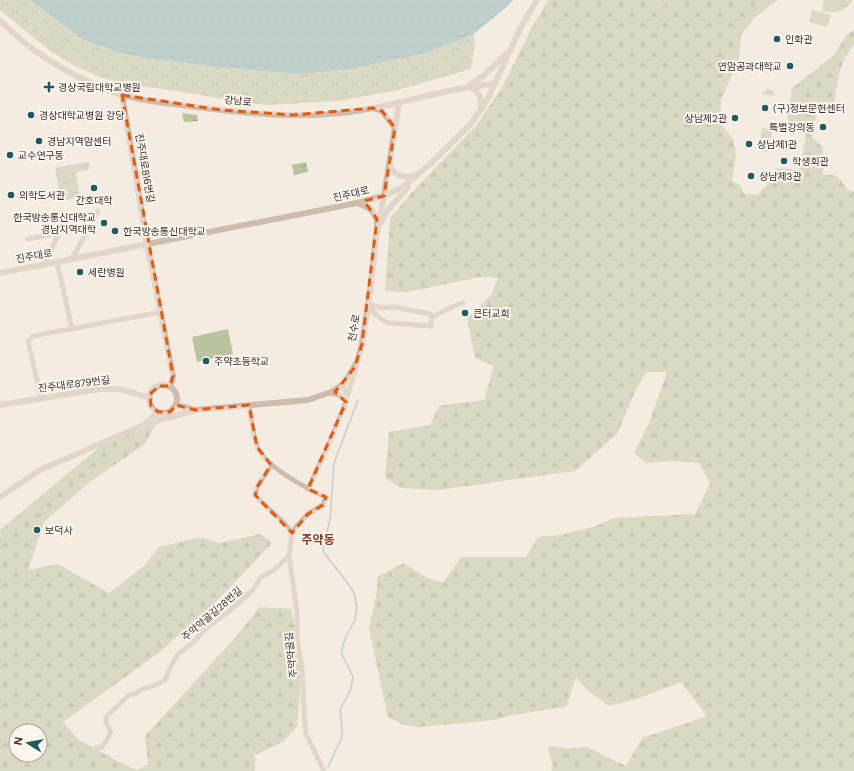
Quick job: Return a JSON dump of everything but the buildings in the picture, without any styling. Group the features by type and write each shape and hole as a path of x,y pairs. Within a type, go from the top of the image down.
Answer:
{"street":[{"name":"진주대로","path":"0,272 357,203 384,196 403,187 421,172 470,125 482,108 521,27 538,0"},
{"path":"658,6 668,0"},
{"name":"강남로","path":"0,21 39,54 78,77 99,87 122,95 221,110 293,115 334,113 373,108 469,86 494,84"},
{"path":"482,108 480,94 469,86 483,76 510,51"},
{"name":"진주대로816번길","path":"122,95 147,244 173,376 170,387"},
{"name":"천수로","path":"176,405 195,410 308,400 329,393 342,385 355,367 362,344 376,238 399,102"},
{"path":"373,108 382,111 395,128"},
{"path":"390,162 393,171 402,176 414,176 421,172"},
{"path":"376,238 387,211 421,172"},
{"path":"357,203 366,206 375,214 377,219 376,238"},
{"path":"72,259 98,211"},
{"path":"28,239 59,233 44,264"},
{"path":"57,262 72,329"},
{"path":"432,317 463,303"},
{"path":"368,304 382,308 395,307 430,314 432,317"},
{"path":"368,304 372,312 382,320 389,323 431,326 432,317"},
{"path":"41,398 28,341 33,336 161,312"},
{"path":"308,489 330,442 346,402 362,344"},
{"path":"342,385 346,392 346,402"},
{"path":"159,386 170,387 176,393 176,405 170,412 158,412 151,406 150,398 152,391 159,386"},
{"name":"진주대로879번길","path":"0,405 88,390 126,390 150,398"},
{"path":"329,393 340,395 345,398 346,402"},
{"path":"249,405 257,447 271,465 308,489 326,497 323,505 308,514 292,532 284,522 258,500 255,495 257,486 271,465"},
{"path":"0,497 40,470 144,425 195,410"},
{"path":"144,425 158,412"},
{"name":"주약약골길","path":"292,532 289,556 296,611 297,640 302,667 304,727 324,771"},
{"name":"주약약골길28번길","path":"96,747 100,748 111,733 111,729 106,723 106,717 129,695 158,684 166,679 178,654 193,643 205,629 228,612 253,590 260,578 274,570 289,556"}],"highlighted area":[{"path":"122,95 221,110 293,115 373,108 382,111 395,128 384,196 364,201 377,219 362,344 355,367 335,392 346,402 308,489 326,497 323,505 308,514 292,533 255,495 257,487 271,465 257,447 249,405 195,410 176,405 170,412 158,412 151,406 150,394 159,386 170,386 173,376"}],"green space":[{"path":"0,0 30,0 94,44 123,54 164,61 248,70 300,74 429,52 474,34 475,44 471,69 394,91 338,101 267,105 131,85 99,77 71,64 49,50 0,10"},
{"path":"548,0 778,0 756,16 741,35 739,59 721,100 720,123 733,139 736,154 732,181 741,186 743,193 757,195 768,184 776,168 799,170 806,135 786,129 792,88 834,55 847,34 854,30 854,45 848,52 838,78 833,115 817,113 812,138 823,147 823,175 835,175 841,180 848,190 854,192 854,771 551,771 553,767 548,748 551,746 568,748 587,747 626,766 642,738 707,716 681,682 637,699 609,706 586,689 576,677 566,707 511,715 495,720 420,727 404,725 388,717 369,629 377,591 377,577 404,563 425,577 443,583 461,557 526,557 538,537 560,535 593,527 614,518 695,514 710,483 699,463 672,461 646,463 634,453 649,423 667,372 646,372 634,394 617,434 575,471 438,490 401,488 385,478 389,432 430,425 439,406 484,400 494,366 475,358 467,318 491,295 498,278 480,277 408,292 385,291 390,218 416,188 475,127 501,89 531,29"},
{"path":"824,0 852,0 843,10 835,12 822,12"},
{"path":"812,10 831,15 827,27 809,22"},
{"path":"768,88 770,90 772,89 775,96 761,94"},
{"path":"182,113 197,115 198,121 184,122"},
{"path":"762,128 772,130 768,152 758,150"},
{"path":"89,162 90,169 76,172 80,197 61,201 55,168"},
{"path":"306,162 308,172 294,175 292,165"},
{"path":"228,329 233,354 197,362 192,337"},
{"path":"157,422 145,444 91,481 44,522 28,570 58,564 109,593 144,566 159,547 200,537 219,543 260,534 271,541 271,544 221,597 160,652 63,722 78,739 121,763 137,770 148,764 145,736 234,639 260,607 291,609 303,659 297,726 283,742 255,755 255,771 0,771 0,530 103,444"}],"water":[{"path":"30,0 513,0 474,34 429,52 351,69 300,74 164,61 123,54 94,44 78,36"}],"waterway":[{"path":"328,767 342,737 340,710 351,689 353,677 342,654 342,648 346,636 355,620 357,607 354,593 324,553 323,546 330,520 334,463 358,400"}],"place":[{"name":"인화관","path":"777,39"},
{"name":"연암공과대학교","path":"790,66"},
{"name":"경상국립대학교병원","path":"49,87"},
{"name":"(구)정보문헌센터","path":"765,108"},
{"name":"경상대학교병원 강당","path":"31,115"},
{"name":"상남제2관","path":"735,118"},
{"name":"특별강의동","path":"823,127"},
{"name":"경남지역암센터","path":"39,141"},
{"name":"상남제1관","path":"749,144"},
{"name":"교수연구동","path":"10,155"},
{"name":"학생회관","path":"784,161"},
{"name":"상남제3관","path":"751,176"},
{"name":"간호대학","path":"94,188"},
{"name":"의학도서관","path":"11,195"},
{"name":"한국방송통신대학교 경남지역대학","path":"104,223"},
{"name":"한국방송통신대학교","path":"115,231"},
{"name":"세란병원","path":"80,272"},
{"name":"큰터교회","path":"465,313"},
{"name":"주약초등학교","path":"206,361"},
{"name":"보덕사","path":"37,530"}],"district":[{"name":"주약동","path":"318,540"}]}
